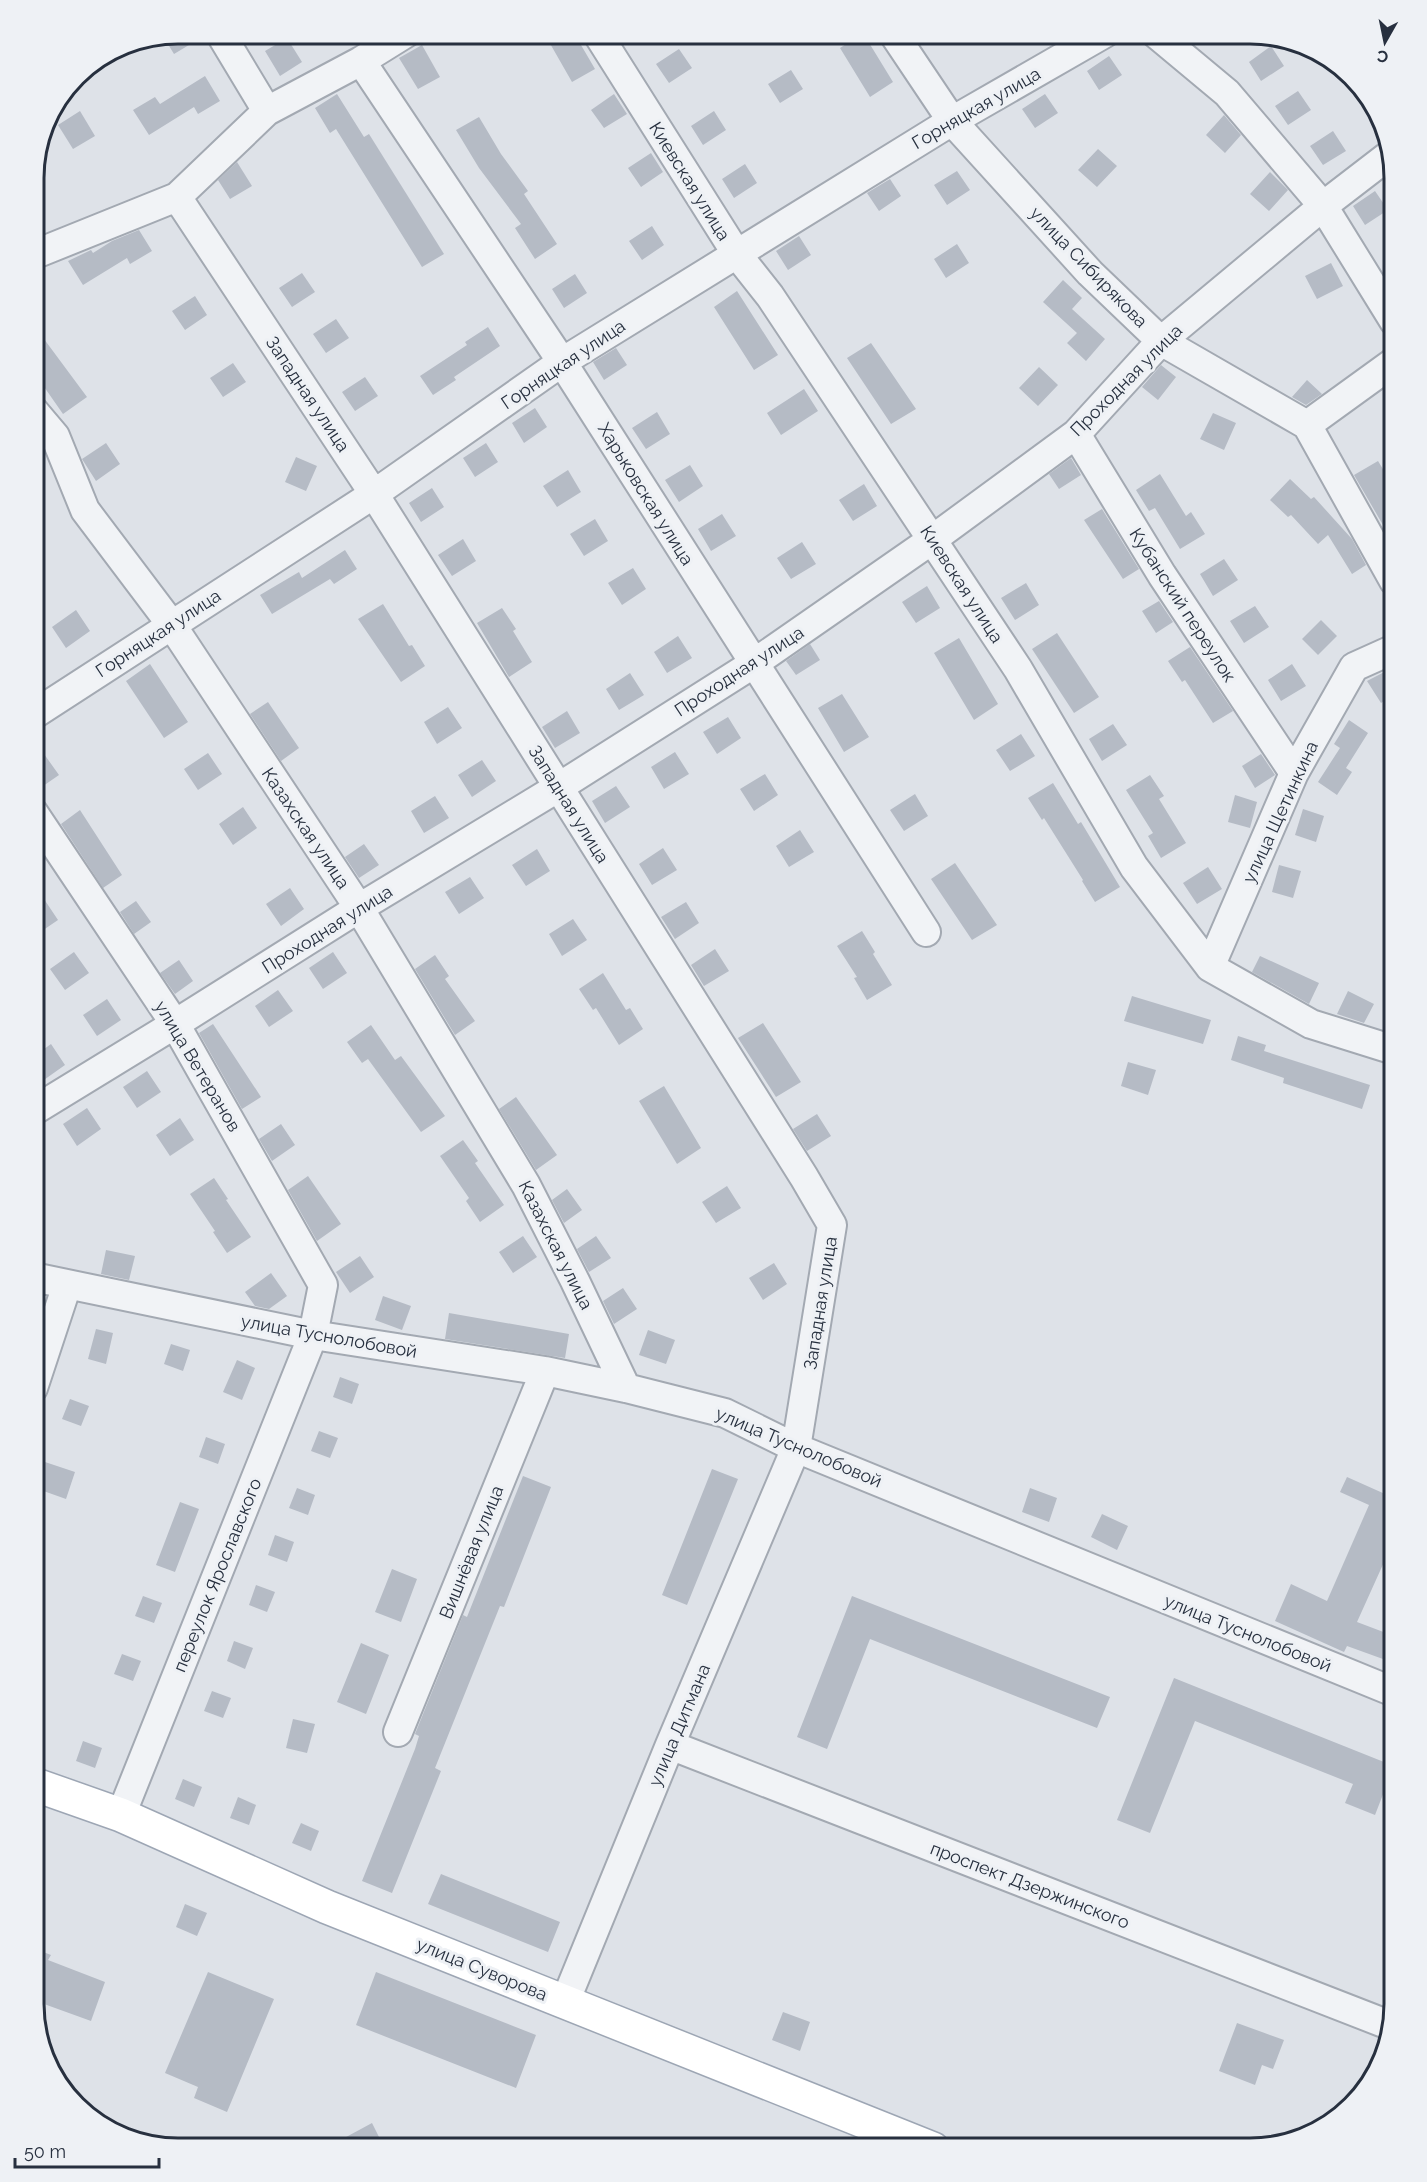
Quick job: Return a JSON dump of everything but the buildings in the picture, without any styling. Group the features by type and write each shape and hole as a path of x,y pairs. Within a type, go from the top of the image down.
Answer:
{"main road":[{"name":"улица Суворова","path":"44,1788 121,1815 327,1907 905,2138"}],"street":[{"path":"227,44 267,111"},
{"path":"44,251 177,197 267,111 388,44"},
{"name":"Киевская улица","path":"604,44 736,253 770,296 1018,669 1134,867 1210,967 1311,1024 1384,1047"},
{"name":"улица Сибирякова","path":"900,44 952,121 1090,273 1161,340 1307,425"},
{"name":"Горняцкая улица","path":"44,708 374,494 562,362 952,121 1086,44"},
{"path":"1168,44 1227,93 1323,206 1384,305"},
{"name":"Харьковская улица","path":"361,61 562,362 926,932"},
{"name":"Проходная улица","path":"44,1104 359,908 559,788 753,664 933,539 1076,434 1161,340 1323,206 1382,161"},
{"name":"Западная улица","path":"177,197 374,494 798,1167 832,1225 796,1448"},
{"path":"1384,369 1307,425 1384,563"},
{"name":"Казахская улица","path":"44,423 55,436 85,510 171,624 359,908 526,1185 626,1388"},
{"name":"Кубанский переулок","path":"1076,434 1162,575 1294,772"},
{"name":"улица Щетинкина","path":"1210,967 1294,772 1354,667 1384,654"},
{"name":"улица Ветеранов","path":"44,828 175,1024 323,1285 313,1335"},
{"name":"улица Туснолобовой","path":"44,1280 313,1335 544,1371 626,1388 725,1413 796,1448 1384,1688"},
{"path":"44,1355 67,1285"},
{"name":"переулок Ярославского","path":"121,1815 313,1335"},
{"name":"Вишнёвая улица","path":"398,1732 544,1371"},
{"name":"улица Дитмана","path":"565,2002 670,1744 796,1448"},
{"name":"проспект Дзержинского","path":"670,1744 1382,2022"}]}
